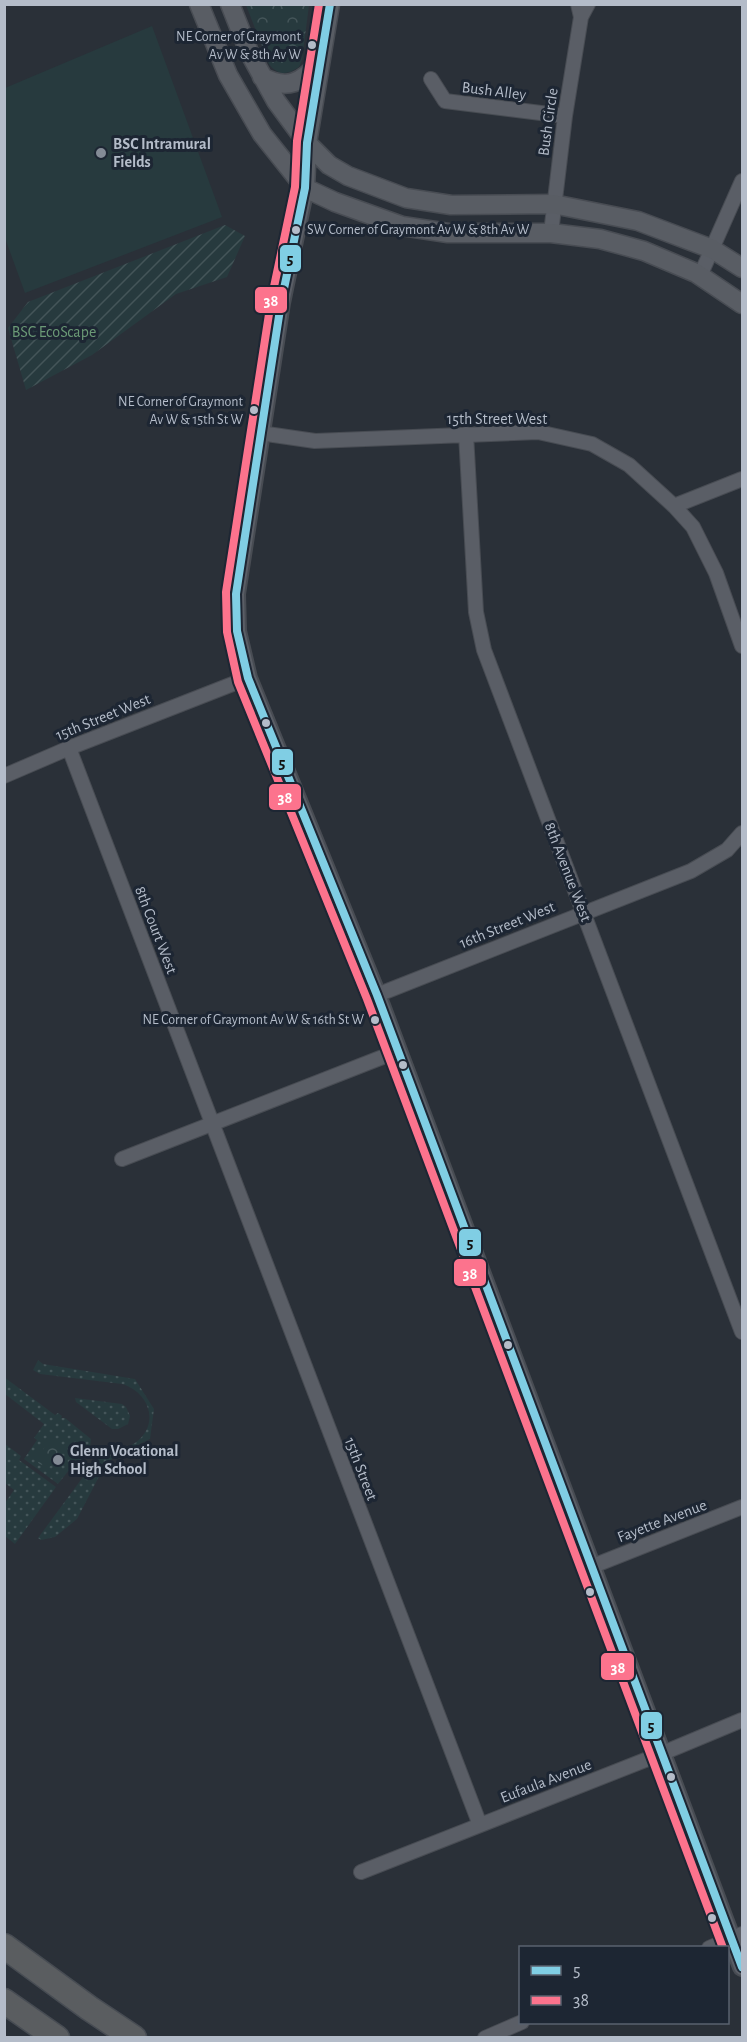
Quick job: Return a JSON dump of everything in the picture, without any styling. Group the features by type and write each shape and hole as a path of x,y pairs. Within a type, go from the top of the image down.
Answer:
{"highway":[{"path":"4,1946 89,2008 134,2037"},
{"path":"4,2001 57,2037"}],"main road":[{"path":"199,4 228,75 262,134 305,188 335,202 402,226 448,233 551,232 600,239 644,251 700,276 742,304"},
{"path":"230,4 249,52 276,101 307,143 329,165 348,176 406,198 451,205 554,204 638,221 712,249 742,268"},
{"path":"305,188 307,143 330,4"},
{"path":"262,77 275,84 285,84 309,74 321,62"}],"street":[{"name":"Bush Circle","path":"551,232 579,11 588,4"},
{"name":"Bush Alley","path":"431,79 445,101 565,116"},
{"path":"700,276 742,181"},
{"path":"305,188 281,303 236,594 237,631 248,678 398,1051 663,1753 737,1936 742,1967"},
{"name":"15th Street West","path":"260,433 315,441 538,432 592,444 629,465 693,527 716,573 742,646"},
{"name":"8th Avenue West","path":"466,434 476,612 484,651 742,1332"},
{"path":"674,507 742,479"},
{"name":"15th Street West","path":"4,776 248,678"},
{"name":"8th Court West","path":"69,748 212,1124"},
{"name":"16th Street West","path":"376,995 692,871 727,850 742,833"},
{"path":"122,1160 398,1051"},
{"name":"15th Street","path":"212,1124 480,1825"},
{"name":"Fayette Avenue","path":"593,1566 742,1507"},
{"name":"Eufaula Avenue","path":"361,1872 742,1720"},
{"path":"712,1946 737,1936"},
{"path":"484,2037 519,2023"}],"green space":[{"path":"246,5 309,5 302,60 299,67 291,72 283,73 276,71 269,64"},
{"name":"BSC Intramural Fields","path":"152,26 222,217 25,293 5,238 5,88"},
{"name":"BSC EcoScape","path":"225,225 245,236 227,277 176,294 92,355 26,390 8,328 28,302"},
{"path":"38,1360 43,1364 135,1379 154,1409 150,1439 117,1455 105,1465 77,1519 55,1537 41,1540 38,1538 100,1454 135,1443 148,1427 149,1418 145,1401 131,1388 122,1384 40,1374 33,1370"},
{"path":"4,1377 55,1415 58,1413 62,1416 61,1418 65,1418 91,1439 90,1448 76,1467 73,1465 58,1484 24,1459 37,1440 34,1438 44,1424 5,1394"},
{"path":"75,1398 122,1404 130,1416 128,1424 112,1429 76,1402"},
{"path":"49,1439 56,1439 62,1445 53,1464 49,1467 39,1464 34,1454 38,1450 43,1450"},
{"path":"5,1444 21,1456 19,1460 56,1487 15,1544 5,1536 5,1503 14,1490 5,1483"}],"transit line":[{"name":"38","path":"319,4 297,141 295,187 271,301 226,592 227,632 238,682 367,999 722,1946"},
{"name":"5","path":"330,4 307,143 305,188 281,303 236,594 237,631 248,678 377,995 742,1967"}],"place":[{"name":"NE Corner of Graymont Av W & 8th Av W","path":"312,45"},
{"name":"BSC Intramural Fields","path":"101,153"},
{"name":"SW Corner of Graymont Av W & 8th Av W","path":"296,230"},
{"name":"NE Corner of Graymont Av W & 15th St W","path":"254,410"},
{"name":"NE Corner of Graymont Av W & 16th St W","path":"375,1020"},
{"name":"Glenn Vocational High School","path":"58,1460"}]}
